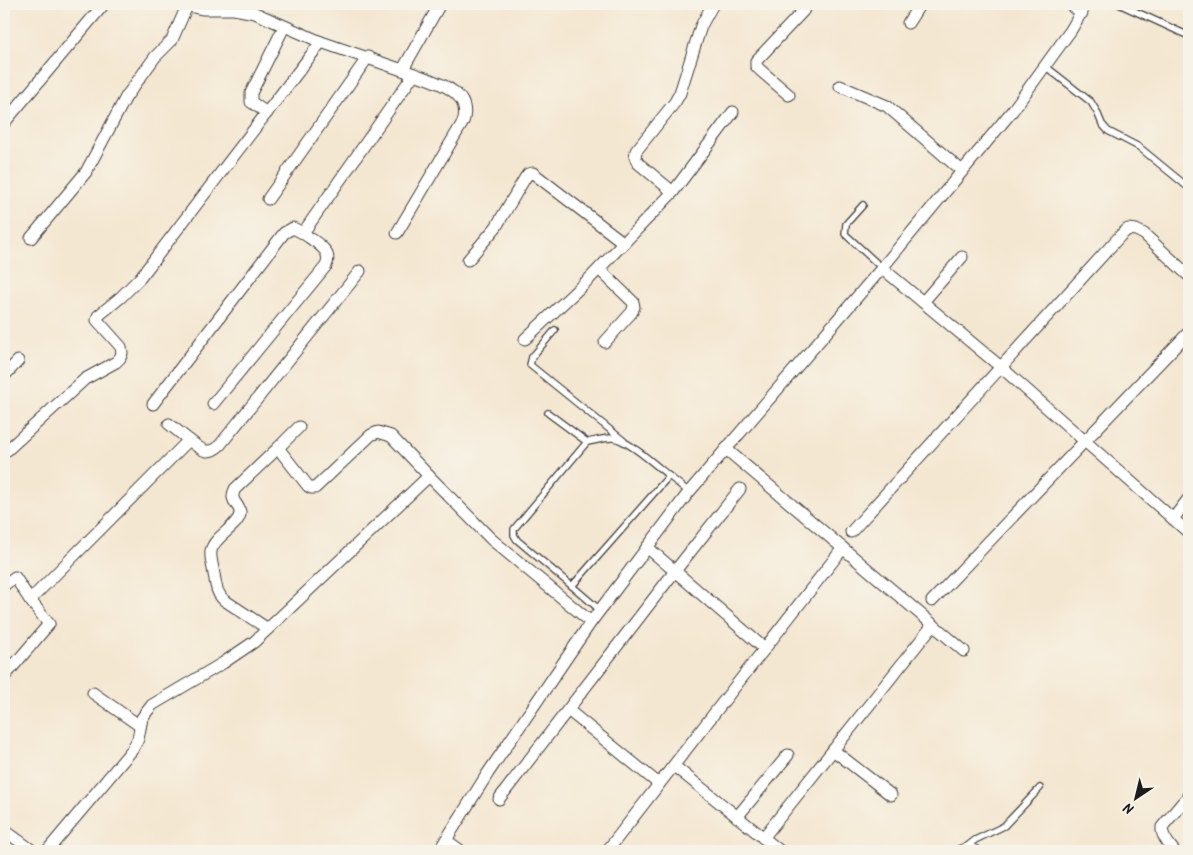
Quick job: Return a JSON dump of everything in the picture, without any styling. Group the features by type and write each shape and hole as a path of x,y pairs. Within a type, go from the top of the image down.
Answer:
{"street":[{"path":"4,123 104,4"},
{"path":"403,69 440,4"},
{"path":"673,192 638,163 635,157 636,151 680,93 702,26 713,4"},
{"path":"789,96 756,66 756,62 803,11 804,4"},
{"path":"908,23 920,4"},
{"path":"439,851 488,773 591,622 689,492 882,268 1013,110 1084,8 1069,4"},
{"path":"32,238 86,172 126,97 155,57 172,40 183,5 202,8 234,9 255,14 321,42 403,69 447,86 455,93 464,104 466,114 463,122 397,233"},
{"path":"267,113 255,106 252,102 251,93 284,27"},
{"path":"4,453 85,379 120,358 122,353 121,347 100,325 97,320 98,316 140,278 321,42"},
{"path":"268,199 368,57"},
{"path":"302,233 414,74"},
{"path":"840,86 887,106 962,171"},
{"path":"525,339 599,269 673,192 733,112"},
{"path":"468,260 496,226 525,178 528,174 533,173 624,243"},
{"path":"153,404 284,232 293,228 325,250 329,255 329,260 213,404"},
{"path":"851,532 1128,229 1144,234 1189,276"},
{"path":"922,302 962,257"},
{"path":"882,268 1002,368 1189,533"},
{"path":"599,269 633,302 634,307 632,312 605,342"},
{"path":"169,424 200,449 209,452 214,450 360,271"},
{"path":"932,601 1189,332"},
{"path":"4,376 18,361"},
{"path":"268,629 220,596 216,588 211,554 214,544 240,515 240,510 233,500 232,494 235,488 299,427"},
{"path":"278,448 312,488 319,485 371,435 378,432 391,436 491,539 591,622"},
{"path":"30,600 189,440"},
{"path":"726,449 964,650"},
{"path":"47,851 132,750 138,739 144,714 152,705 241,652 268,629 430,476"},
{"path":"499,799 674,571 740,489"},
{"path":"1173,519 1189,498"},
{"path":"647,547 765,648"},
{"path":"607,851 844,548"},
{"path":"4,585 14,577 49,624 4,677"},
{"path":"763,838 933,624"},
{"path":"93,693 140,726"},
{"path":"568,710 659,784"},
{"path":"833,750 891,795"},
{"path":"737,817 788,755"},
{"path":"674,766 780,851"},
{"path":"1174,851 1163,836 1162,827 1189,795"},
{"path":"4,830 33,851"},
{"path":"446,840 460,851"}],"lane":[{"path":"1119,4 1189,36"},
{"path":"1045,66 1091,102 1098,112 1102,124 1108,131 1138,147 1189,188"},
{"path":"863,205 846,224 845,234 882,268"},
{"path":"555,330 532,357 530,365 689,492"},
{"path":"548,413 587,442"},
{"path":"600,610 517,540 514,535 514,529 587,442 614,438 624,441"},
{"path":"572,586 669,476"},
{"path":"967,850 975,840 1004,826 1040,788"}]}
